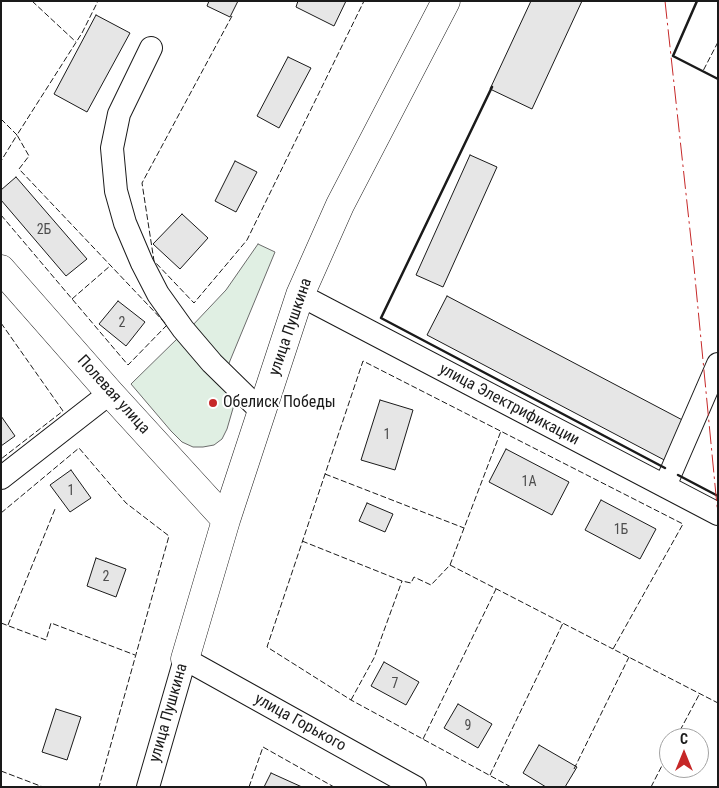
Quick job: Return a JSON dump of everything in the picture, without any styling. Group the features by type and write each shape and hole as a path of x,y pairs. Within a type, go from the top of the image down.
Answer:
{"main road":[{"name":"улица Пушкина","path":"185,659 226,520 300,295 340,205 446,1"},
{"name":"Полевая улица","path":"1,269 110,393 226,520"}],"street":[{"path":"151,48 119,114 112,148 116,190 125,223 158,294 183,329 212,363 262,412"},
{"name":"улица Электрификации","path":"300,295 718,514"},
{"path":"665,486 716,374"},
{"path":"1,478 110,393"},
{"name":"улица Пушкина","path":"148,787 185,659"},
{"name":"улица Горького","path":"185,659 415,787"}],"green space":[{"path":"258,244 275,252 227,368 191,327 226,290"},
{"path":"179,337 236,398 227,429 222,439 214,445 193,447 182,442 131,384"}],"building":[{"path":"209,1 238,1 230,17 207,6"},
{"path":"298,1 346,1 334,26 296,7"},
{"path":"531,1 582,1 532,109 490,89"},
{"path":"96,15 130,33 87,112 54,94"},
{"path":"288,57 311,68 279,128 257,116"},
{"path":"470,155 497,167 443,287 416,275"},
{"path":"235,161 257,172 236,212 215,201"},
{"path":"16,177 87,259 66,276 1,200 1,190"},
{"path":"182,214 208,238 180,269 153,244"},
{"path":"447,296 690,424 670,463 427,335"},
{"path":"118,301 145,322 126,346 99,324"},
{"path":"380,400 413,410 395,470 361,460"},
{"path":"1,416 15,436 1,446"},
{"path":"506,449 569,482 552,515 489,482"},
{"path":"71,470 91,498 70,512 50,485"},
{"path":"601,500 656,529 640,559 585,530"},
{"path":"367,503 393,514 385,532 359,521"},
{"path":"96,558 126,569 116,597 87,586"},
{"path":"384,662 419,682 406,705 371,686"},
{"path":"458,704 492,724 478,748 444,728"},
{"path":"56,709 81,717 67,760 42,752"},
{"path":"539,745 577,767 565,787 546,787 523,773"},
{"path":"271,773 302,787 264,787"}],"fence":[{"path":"32,1 76,42"},
{"path":"1,215 128,365 167,325 19,169 29,156 17,135 82,33 98,1"},
{"path":"232,16 142,183 154,261 194,303 247,240 364,1"},
{"path":"718,42 703,71 718,79"},
{"path":"1,119 17,135 1,161"},
{"path":"72,299 110,266"},
{"path":"1,323 63,411 1,459"},
{"path":"511,787 351,700 267,647 363,361 683,524 613,649 718,703"},
{"path":"302,541 402,581 411,583 414,577 431,585 450,565 501,431"},
{"path":"1,513 79,448 126,503 169,536 99,787"},
{"path":"325,474 464,528"},
{"path":"8,625 55,509"},
{"path":"450,565 613,649"},
{"path":"351,700 374,658 402,581"},
{"path":"423,739 496,589"},
{"path":"1,623 46,640 51,623 135,655"},
{"path":"490,775 563,623"},
{"path":"574,769 629,657"},
{"path":"681,728 700,693"},
{"path":"249,787 263,747 334,787"},
{"path":"1,771 43,787"},
{"path":"651,787 659,771"}],"wall":[{"path":"697,1 673,56 718,79"},
{"path":"492,87 381,318 665,468"},
{"path":"678,475 718,496"}],"power":[{"path":"665,1 694,267 718,516"}],"place":[{"name":"Обелиск Победы","path":"213,403"}]}
